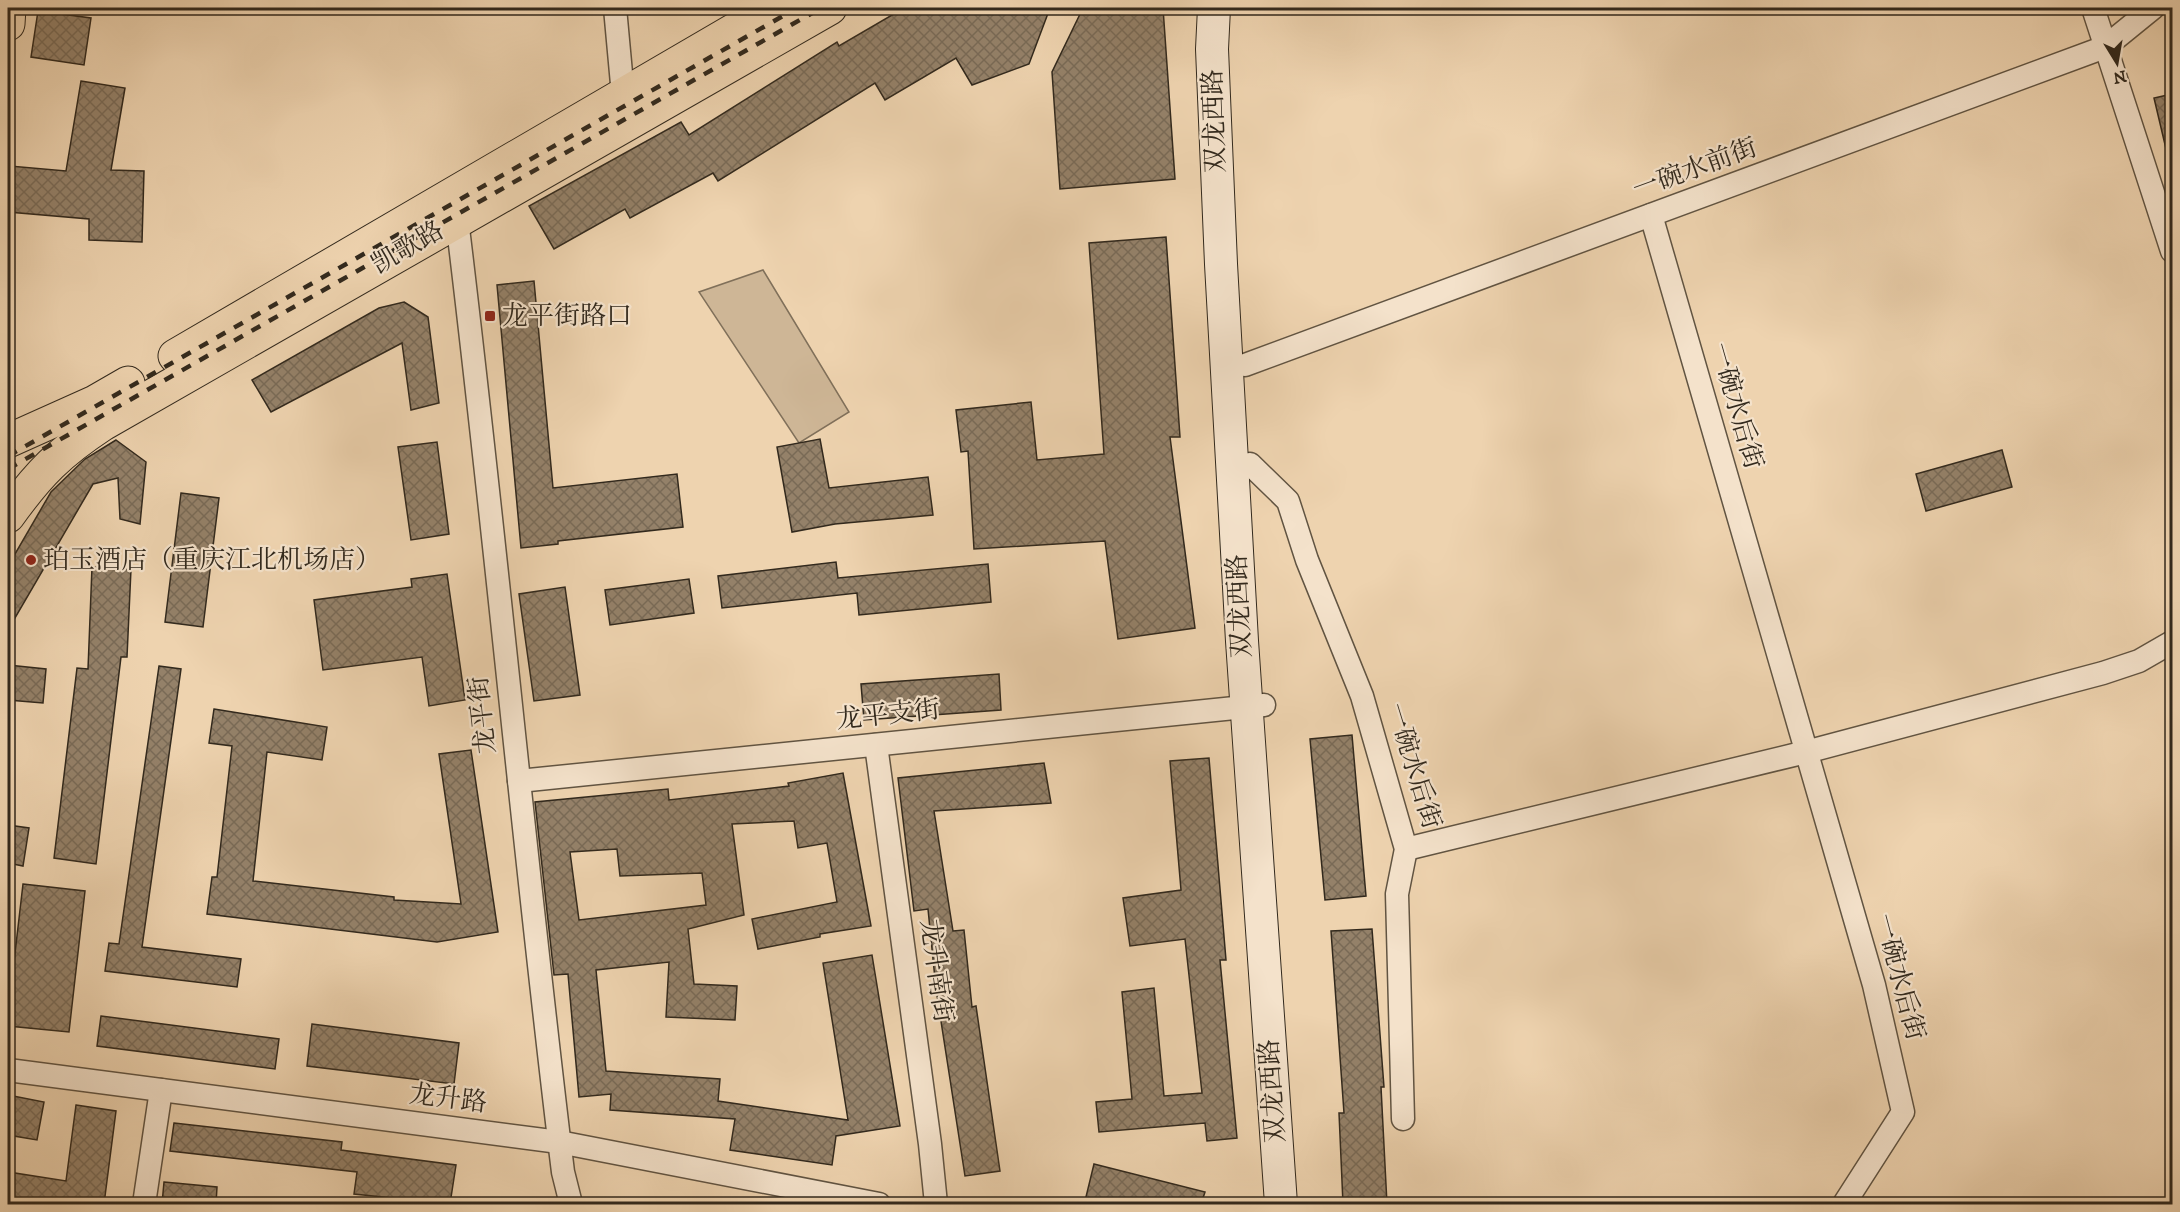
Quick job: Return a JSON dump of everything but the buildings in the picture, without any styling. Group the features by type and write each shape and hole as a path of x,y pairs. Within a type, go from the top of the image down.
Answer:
{"main road":[{"path":"8,24 9,8"},
{"name":"凯歌路","path":"8,441 95,402 772,8"},
{"name":"凯歌路","path":"8,516 38,475 70,446 103,423 830,8"},
{"name":"双龙西路","path":"1223,9 1229,49 1250,464 1255,706 1281,1204"},
{"name":"双龙西路","path":"1223,9 1212,49 1221,264 1255,706 1299,1204"}],"street":[{"path":"615,8 623,95"},
{"path":"2092,8 2172,251"},
{"name":"一碗水前街","path":"1245,365 2105,47 2153,8"},
{"name":"一碗水后街","path":"1651,215 1874,985 1903,1112 1844,1204"},
{"name":"龙平街","path":"457,220 559,1142 571,1204"},
{"name":"一碗水后街","path":"1250,464 1288,501 1307,560 1362,696 1406,849 1806,752 2103,673 2139,661 2172,642"},
{"name":"龙平支街","path":"519,781 1255,706"},
{"name":"龙升南街","path":"876,745 926,1109 936,1204"},
{"path":"1403,1119 1397,894 1406,849"},
{"name":"龙升路","path":"8,1070 559,1142 879,1204"},
{"path":"144,1204 161,1090"}],"shaded area":[{"path":"763,270 849,412 799,443 699,292"}],"railway":[{"path":"8,456 797,8"},
{"path":"8,469 821,8"}],"place":[{"name":"龙平街路口","path":"490,316"},
{"name":"珀玉酒店（重庆江北机场店）","path":"31,560"}]}
